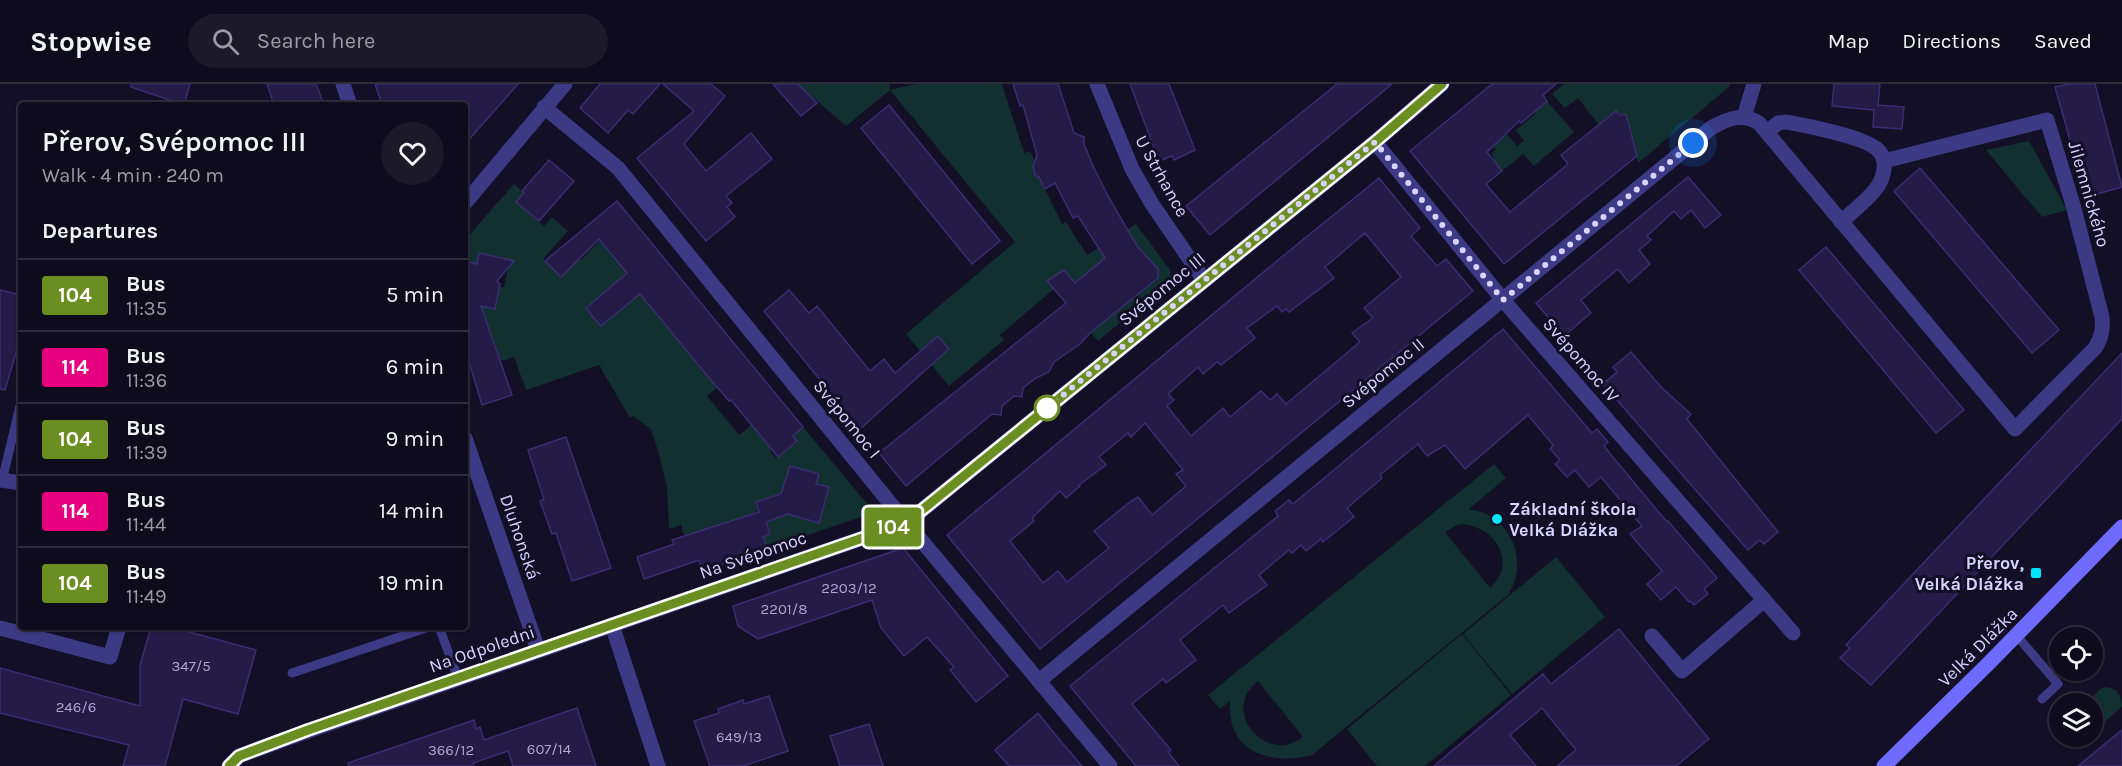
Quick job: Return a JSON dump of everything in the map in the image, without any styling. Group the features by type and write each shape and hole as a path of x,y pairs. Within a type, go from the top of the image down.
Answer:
{"street":[{"path":"342,84 349,102"},
{"path":"468,199 565,84"},
{"name":"U Strhance","path":"1097,84 1132,169 1152,204 1204,280"},
{"name":"Svépomoc III","path":"906,523 1375,142 1442,84"},
{"path":"1754,84 1757,124 1786,122 1824,130 1872,146 1882,154 1884,172 1876,188 1841,222"},
{"name":"Svépomoc I","path":"544,107 618,168 906,523 1110,766"},
{"name":"Jilemnického","path":"1757,124 2015,429 2095,348 2101,339 2103,329 2102,317 2073,205 2047,120 1884,160"},
{"name":"Svépomoc II","path":"1039,681 1711,128 1723,121 1757,124"},
{"name":"Svépomoc IV","path":"1375,142 1503,300 1793,633"},
{"name":"Dluhonská","path":"468,447 538,650"},
{"path":"1,483 18,483"},
{"name":"Na Svépomoc","path":"612,625 906,523"},
{"name":"Velká Dlážka","path":"1884,766 2017,636 2122,527"},
{"path":"1652,636 1682,671 1763,601"},
{"path":"612,625 658,766"},
{"name":"Na Odpoledni","path":"229,766 239,756 612,625"},
{"path":"0,628 110,657 118,630"}],"lane":[{"path":"1,483 18,414"},
{"path":"292,673 420,630"},
{"path":"441,630 458,678"},
{"path":"2017,636 2058,684 2042,699"}],"green space":[{"path":"798,84 890,84 890,90 846,126"},
{"path":"916,84 1002,84 1024,153 1030,151 1035,163 1034,172 1039,177 1062,224 1066,222 1087,255 1098,248 1105,258 1096,265 1103,274 1157,278 1158,269 1137,246 1127,230 1136,224 1170,270 1170,281 1098,341 1091,333 1116,311 1068,306 1056,292 1072,280 1064,270 1047,281 1054,289 1000,335 1004,340 949,386 906,334 1015,242 890,90"},
{"path":"1564,84 1730,84 1638,163 1626,114 1616,111 1599,125 1578,98 1565,108 1552,94"},
{"path":"1547,101 1574,132 1534,166 1523,154 1502,171 1493,159 1492,153 1496,150 1493,146 1507,134 1517,146 1524,141 1516,130"},
{"path":"2029,141 2067,210 2042,217 1986,150"},
{"path":"514,184 524,193 517,203 544,226 552,217 568,231 543,259 561,277 600,240 656,269 666,260 687,286 649,305 655,313 711,381 734,363 728,355 737,347 749,361 707,396 739,435 751,425 772,449 770,451 776,458 797,442 793,436 803,427 868,505 864,516 767,549 763,536 766,522 774,519 767,499 755,502 758,510 752,514 692,535 691,533 684,535 681,525 669,529 667,487 651,429 633,416 630,418 599,365 526,390 514,357 501,361 489,327 476,332 481,306 495,308 500,287 504,287 510,260 480,254 477,264 468,262 468,237"},
{"path":"1494,464 1506,478 1469,509 1486,514 1500,524 1513,542 1517,564 1516,575 1508,595 1312,755 1280,758 1253,751 1235,732 1230,701 1220,709 1208,695","holes":["1463,524 1485,532 1494,539 1499,548 1502,568 1490,588 1445,532","1258,681 1303,737 1289,744 1275,745 1263,740 1252,731 1246,720 1244,706 1247,693"]},
{"path":"1556,557 1605,617 1512,694 1463,634"},
{"path":"1462,634 1511,695 1425,766 1377,766 1347,729"},
{"path":"2102,688 2113,689 2118,693 2122,706 2103,724 2103,693 2097,693"}],"building":[{"path":"131,84 190,84 185,102 175,102 131,87"},
{"path":"267,84 316,84 323,102 273,102"},
{"path":"375,84 518,84 468,141 468,102 381,102"},
{"path":"600,84 660,84 633,114 628,110 608,133 580,108"},
{"path":"663,84 711,84 725,96 684,144 706,171 751,133 772,159 726,196 732,203 727,207 735,217 706,241 637,158 694,111"},
{"path":"773,84 798,84 817,103 801,116"},
{"path":"1013,84 1058,84 1074,133 1084,137 1084,144 1093,166 1109,198 1137,246 1158,269 1158,278 1091,332 1080,344 1054,362 1049,372 1023,388 1022,397 1014,396 1002,406 1001,415 992,414 906,486 879,453 1066,303 1047,281 1064,270 1075,283 1105,258 1078,216 1073,218 1055,183 1045,189 1039,177 1035,175 1033,167 1037,155 1023,105 1020,106"},
{"path":"1130,84 1169,84 1195,150 1174,160 1172,156 1159,161"},
{"path":"1337,84 1392,84 1210,235 1186,206"},
{"path":"1492,84 1556,84 1543,95 1547,101 1521,123 1519,121 1487,152 1502,171 1486,184 1510,212 1568,164 1561,155 1616,111 1620,115 1626,114 1637,156 1504,264 1410,151"},
{"path":"1834,84 1880,84 1878,105 1904,107 1902,129 1873,127 1874,110 1832,106"},
{"path":"2068,84 2095,84 2122,187 2086,197 2055,87"},
{"path":"889,105 1000,241 972,264 861,128"},
{"path":"549,160 574,181 539,221 516,202 524,193 522,191"},
{"path":"1920,168 2059,330 2032,353 1894,191"},
{"path":"1688,177 1721,215 1705,228 1691,210 1681,219 1674,211 1647,236 1651,240 1639,250 1650,264 1629,283 1618,269 1581,300 1591,313 1564,336 1536,303"},
{"path":"1379,178 1420,228 1411,236 1437,266 1446,259 1473,291 1040,649 947,535","holes":["1365,233 1401,277 1364,308 1373,318 1352,333 1360,342 1286,404 1277,394 1270,400 1261,391 1230,417 1223,408 1191,436 1167,406 1174,400 1168,394 1198,367 1203,374 1217,362 1221,365 1255,338 1247,328 1277,306 1282,312 1286,309 1289,312 1334,278 1325,267","1145,423 1183,470 1176,474 1186,486 1152,515 1138,497 1131,501 1094,531 1109,548 1067,582 1058,571 1043,583 1010,541 1034,521 1032,518 1060,491 1066,498 1106,465 1099,457 1128,433 1131,437"]},
{"path":"617,201 803,427 793,436 797,441 778,457 640,294 601,326 593,317 586,308 627,273 599,239 561,277 545,261"},
{"path":"1826,247 1964,410 1936,433 1799,270"},
{"path":"479,253 514,261 497,281 500,284 495,309 481,306 512,395 482,405 468,359 468,262 477,264"},
{"path":"0,290 18,294 18,346 5,390 0,389"},
{"path":"789,290 809,313 817,306 870,371 884,359 895,373 938,336 949,349 860,429 764,311"},
{"path":"1503,329 1592,433 1597,429 1608,442 1604,446 1612,456 1717,578 1704,589 1708,594 1694,605 1676,587 1661,600 1647,584 1662,571 1630,534 1642,526 1601,477 1589,487 1575,470 1567,477 1555,464 1560,460 1550,449 1553,445 1528,415 1465,469 1445,445 1427,456 1418,444 1380,475 1382,478 1347,508 1354,517 1323,542 1321,539 1306,551 1301,545 1292,553 1289,550 1259,575 1267,585 1229,613 1223,605 1180,640 1196,660 1166,683 1163,679 1132,704 1171,750 1168,752 1179,766 1136,766 1070,686 1278,516 1275,511 1289,500 1293,504"},
{"path":"1631,352 1661,387 1691,414 1687,419 1778,532 1764,544 1760,540 1748,550 1603,384 1617,372 1613,367"},
{"path":"2122,353 2122,419 1871,685 1840,658 1850,648 1846,645"},
{"path":"566,437 611,568 572,581 556,533 552,534 540,501 544,499 528,450"},
{"path":"790,466 819,474 816,484 829,487 819,523 788,514 766,522 770,534 763,537 768,550 702,572 699,560 644,579 637,557 674,544 672,540 759,512 756,502 781,494"},
{"path":"903,548 1008,676 976,702 950,670 954,667 927,637 904,656 881,628 872,600 758,639 738,626 733,606"},
{"path":"1619,629 1709,739 1676,766 1557,766 1576,750 1542,708 1510,735 1536,766 1434,766 1543,674 1551,684"},
{"path":"150,630 182,630 256,650 238,714 183,699 165,766 123,766 129,745 0,713 0,668 140,706 140,665"},
{"path":"769,696 788,751 743,766 710,766 694,721 719,713 718,709 743,700 744,704"},
{"path":"577,708 596,766 513,766 508,751 473,763 474,766 349,766 348,763 474,720 476,729 480,727 484,740"},
{"path":"1038,713 1082,766 1009,766 995,750"},
{"path":"869,724 883,766 840,766 830,736"},
{"path":"2122,730 2122,766 2078,766 2103,747"}],"bus line":[{"name":"104","path":"229,766 239,756 308,730 906,523 1375,142 1442,84"}],"place":[{"name":"Základní škola Velká Dlážka","path":"1497,519"},
{"name":"Přerov, Velká Dlážka","path":"2036,573"}],"route":[{"path":"1047,408 1375,142 1503,300 1693,143"}]}
